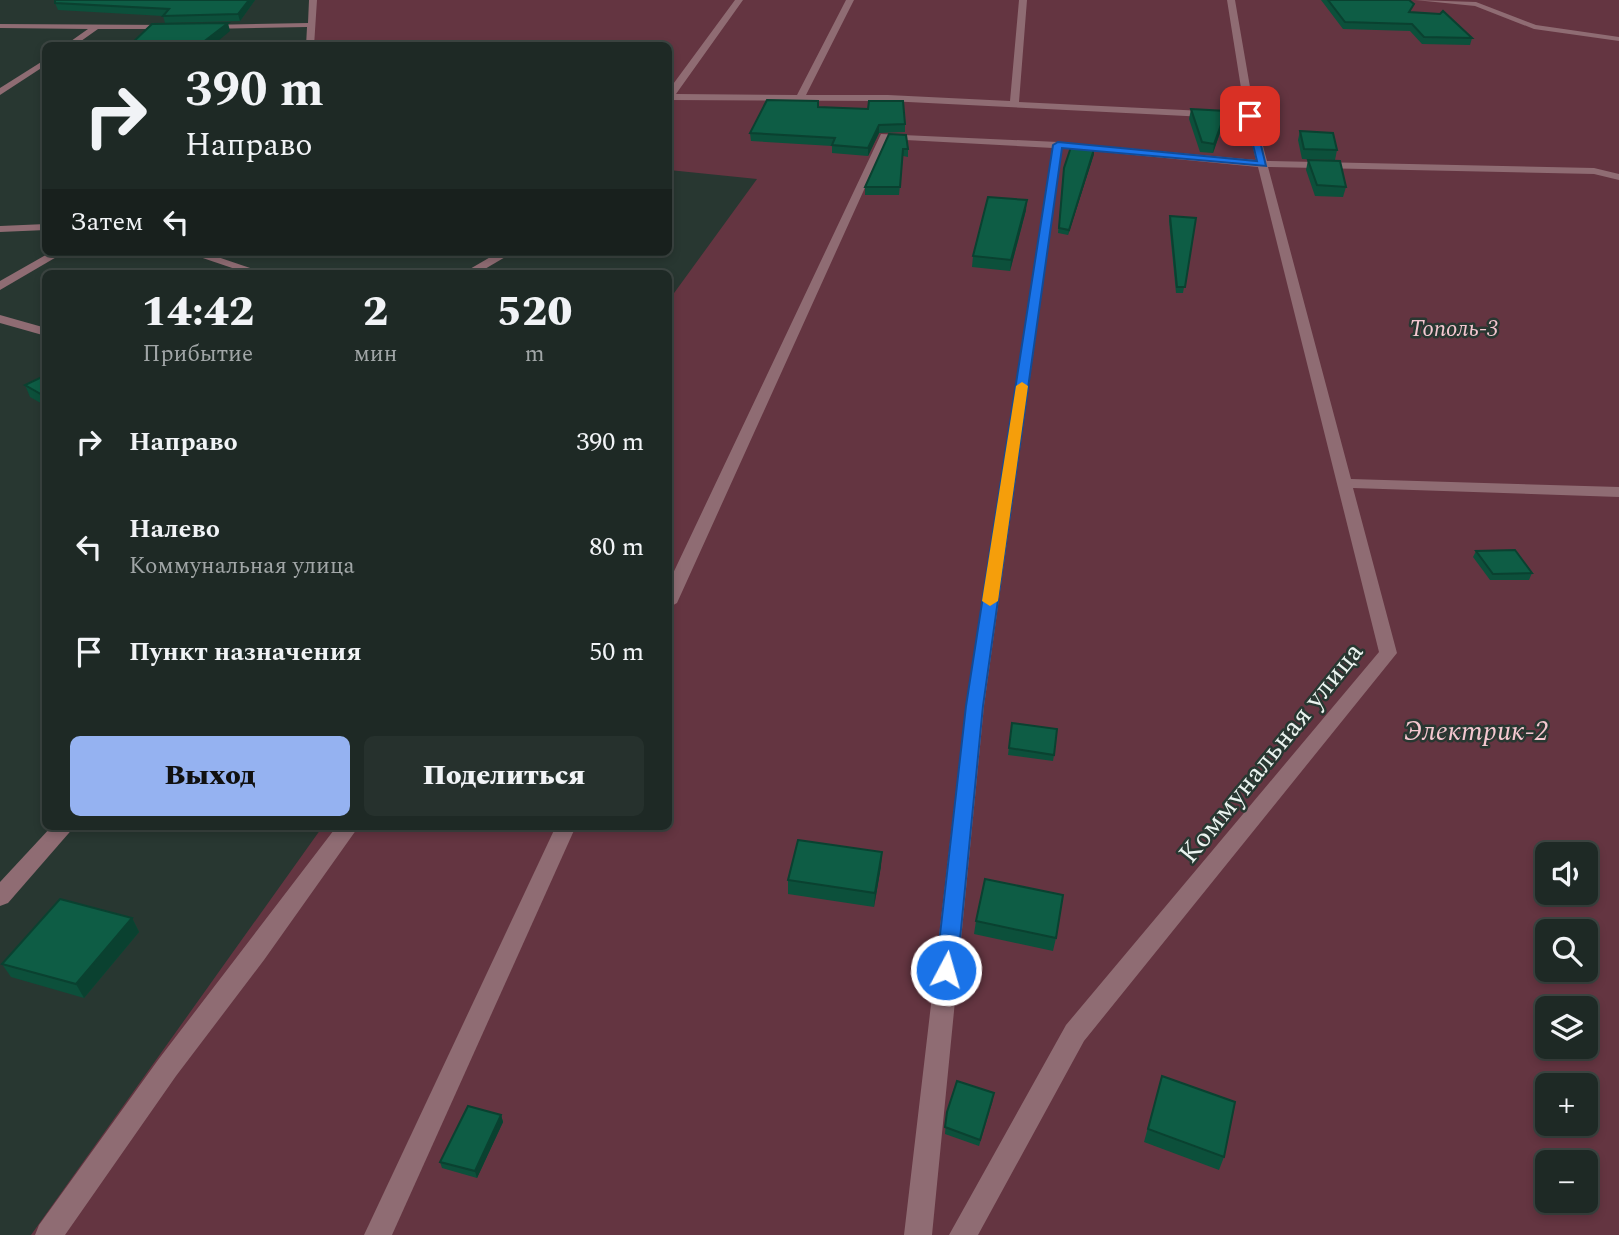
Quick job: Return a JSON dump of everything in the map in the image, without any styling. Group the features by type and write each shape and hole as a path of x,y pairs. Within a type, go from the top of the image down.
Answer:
{"lane":[{"path":"310,42 313,0"},
{"path":"672,93 739,0"},
{"path":"800,97 850,0"},
{"path":"1014,105 1023,0"},
{"name":"Коммунальная улица","path":"962,1235 1075,1033 1388,653 1250,116 1231,0"},
{"path":"1419,0 1479,2 1534,27 1619,39"},
{"path":"1419,0 1430,4 1437,12"},
{"path":"194,27 312,25"},
{"path":"0,26 180,27"},
{"path":"74,42 94,28"},
{"path":"0,92 42,64"},
{"path":"672,97 800,97 1250,116"},
{"path":"672,594 884,136 1058,145 1262,164 1594,171 1619,177"},
{"path":"918,1235 975,706 1058,145"},
{"path":"0,229 42,227"},
{"path":"0,286 52,256"},
{"path":"204,256 249,270"},
{"path":"475,270 501,256"},
{"path":"0,319 42,331"},
{"path":"1344,483 1619,492"},
{"path":"0,897 61,830"},
{"path":"49,1235 167,1068 346,830"},
{"path":"378,1235 564,830"}],"green space":[{"path":"313,0 1619,0 1619,1235 31,1235 320,830 672,830 672,296 757,179 672,170 672,42 310,42"}],"building":[{"path":"55,0 249,0 238,14 163,16 169,9 55,3"},
{"path":"1328,0 1409,0 1414,4 1409,12 1440,14 1443,11 1472,38 1424,37 1412,24 1345,22"},
{"path":"228,23 203,42 133,42 152,24"},
{"path":"767,100 818,101 818,107 868,109 869,101 903,101 905,124 879,125 868,148 832,145 835,138 750,133"},
{"path":"1191,109 1226,111 1214,144 1202,142"},
{"path":"1300,131 1333,133 1337,150 1304,149"},
{"path":"889,134 906,135 908,149 903,149 900,187 865,187"},
{"path":"1071,147 1094,149 1069,230 1059,228 1064,168"},
{"path":"1308,160 1340,161 1346,187 1317,185"},
{"path":"988,197 1027,200 1011,260 973,256"},
{"path":"1170,216 1196,218 1185,287 1177,287"},
{"path":"42,377 42,395 25,385"},
{"path":"1515,550 1532,573 1493,574 1476,551"},
{"path":"1012,723 1057,729 1054,755 1009,748"},
{"path":"798,840 882,852 875,893 788,880"},
{"path":"985,879 1063,895 1056,938 976,921"},
{"path":"60,899 132,918 76,984 2,964"},
{"path":"1162,1076 1235,1102 1224,1157 1148,1129"},
{"path":"957,1081 994,1093 980,1140 945,1127"},
{"path":"468,1106 501,1115 475,1171 440,1162"}],"slow traffic":[{"path":"990,601 1022,386"}],"route":[{"path":"946,970 975,706 1058,145 1262,164 1250,116"}],"park label":[{"name":"Тополь-3","path":"1454,328"},
{"name":"Электрик-2","path":"1476,730"}]}
